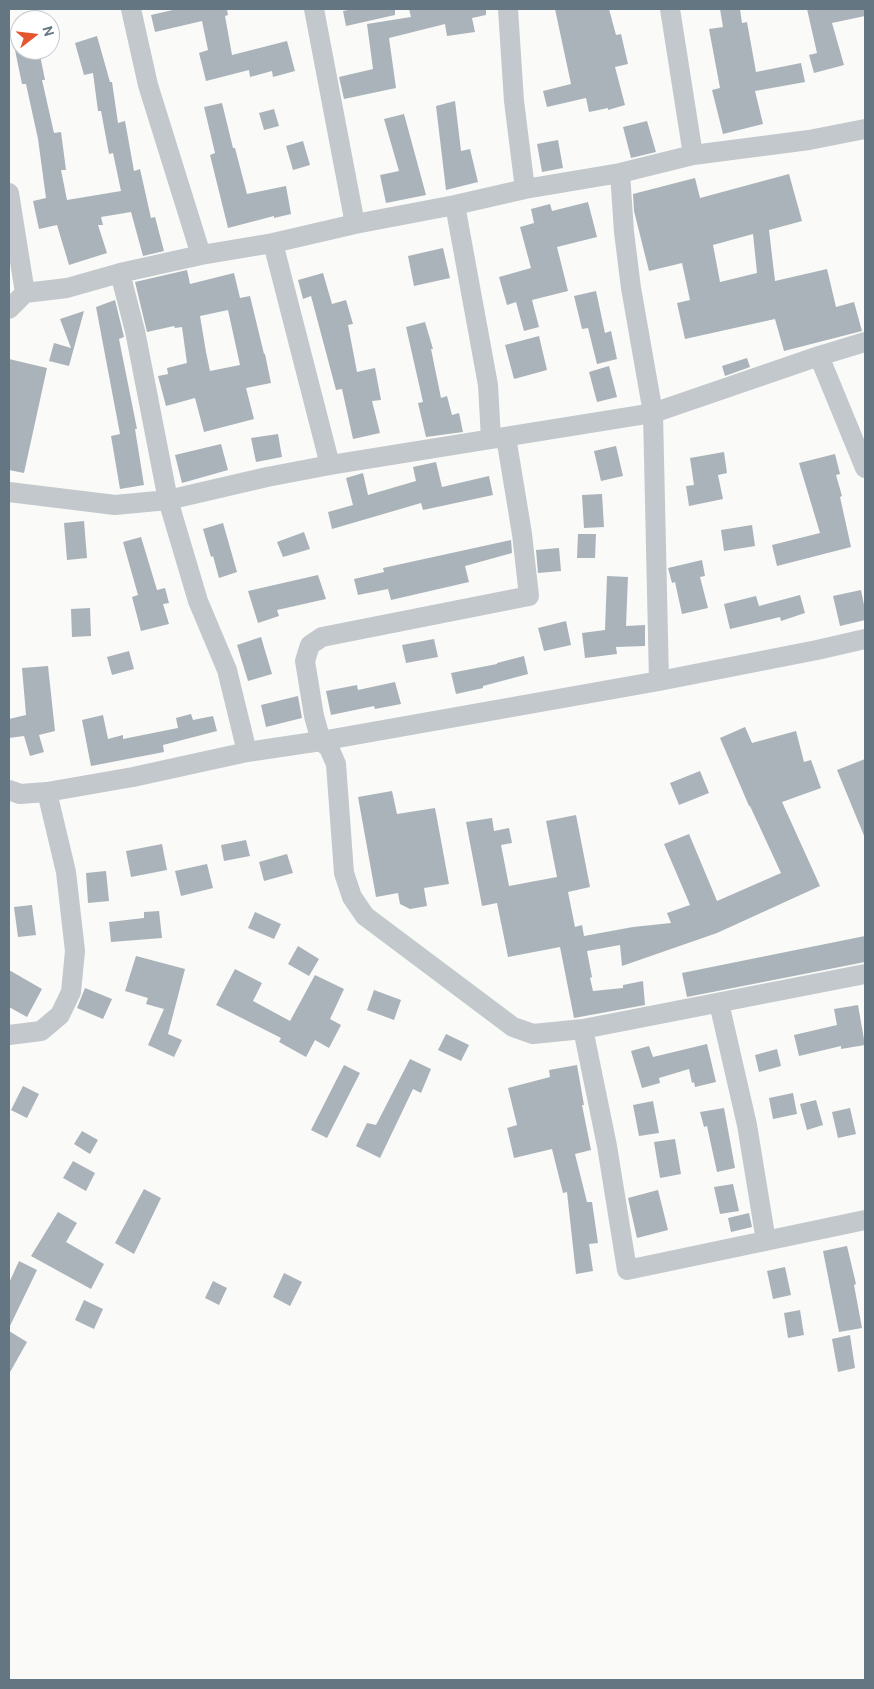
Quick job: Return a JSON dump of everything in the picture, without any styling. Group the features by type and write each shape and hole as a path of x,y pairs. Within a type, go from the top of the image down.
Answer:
{"street":[{"path":"131,9 148,85 201,255"},
{"path":"314,9 355,224"},
{"path":"508,9 514,101 525,188"},
{"path":"670,9 693,155"},
{"path":"9,309 25,294 67,288 120,272 201,255 273,243 355,224 456,205 525,188 620,173 693,155 809,140 865,129"},
{"path":"620,173 624,232 631,288 653,413 659,681"},
{"path":"9,193 25,294"},
{"path":"456,205 498,438 522,534 529,596 322,637 310,645 305,661 314,716 321,741 329,748 336,764 344,873 352,897 365,916 513,1027 532,1034 583,1029 865,974"},
{"path":"273,243 330,465"},
{"path":"120,272 135,331 168,500 198,601 227,670 247,752"},
{"path":"9,492 115,505 168,500 267,477 330,465 653,413 865,342"},
{"path":"819,356 865,468"},
{"path":"9,790 20,794 47,792 133,777 247,752 321,741 659,681 865,639"},
{"path":"9,1035 41,1031 60,1014 71,992 75,951 66,872 47,792"},
{"path":"719,1003 747,1125 766,1241"},
{"path":"583,1029 607,1146 627,1270 865,1220"}],"building":[{"path":"177,9 227,9 228,15 225,16 232,55 287,41 295,71 273,77 272,71 250,77 249,70 206,81 199,53 208,50 202,21 155,32 151,15"},
{"path":"353,9 395,9 395,15 346,26 343,11"},
{"path":"409,9 486,9 486,15 472,18 475,32 447,36 445,24 389,38 396,88 344,99 339,77 373,69 367,24 411,17"},
{"path":"555,9 609,9 616,35 621,34 628,64 615,67 625,105 608,110 608,108 589,112 586,98 547,107 543,91 571,84"},
{"path":"720,9 740,9 742,23 747,22 756,72 801,63 805,82 755,91 763,124 723,134 712,90 720,88 709,29 723,27"},
{"path":"807,9 865,9 865,16 832,23 844,65 814,73 809,55 817,53"},
{"path":"97,36 110,82 112,82 118,123 125,121 134,171 140,169 151,218 155,217 164,251 143,256 131,212 101,217 103,225 98,225 107,253 69,265 57,225 39,229 33,201 46,198 38,139 26,84 22,84 17,60 41,60 45,80 42,80 54,133 61,132 66,170 61,170 67,200 121,191 113,153 109,154 101,111 98,111 93,73 84,75 75,43"},
{"path":"455,101 461,151 470,149 478,182 446,190 436,106"},
{"path":"222,103 247,194 286,186 291,214 274,218 274,216 228,228 210,155 215,153 204,107"},
{"path":"274,109 279,126 264,130 259,113"},
{"path":"404,114 426,195 386,203 380,175 399,171 384,119"},
{"path":"647,121 656,152 631,158 623,127"},
{"path":"558,140 563,168 542,172 537,144"},
{"path":"303,141 310,165 293,170 286,146"},
{"path":"789,174 802,221 769,230 775,281 827,269 836,307 854,302 862,331 784,351 775,319 685,339 677,303 690,300 682,263 649,271 634,211 633,194 695,178 700,198","holes":["753,234 757,273 720,282 713,245"]},
{"path":"588,202 597,237 557,247 568,291 532,300 539,327 524,331 516,302 507,305 499,277 531,268 520,227 534,223 531,209 550,204 552,211"},
{"path":"443,248 450,278 414,286 408,256"},
{"path":"187,270 190,284 234,273 240,298 250,296 271,383 246,388 254,419 204,432 195,398 166,406 158,376 168,374 167,368 187,363 182,327 175,328 174,326 147,332 135,282","holes":["228,310 240,365 210,371 200,316"]},
{"path":"323,273 332,304 346,300 353,324 348,325 357,372 375,368 381,400 372,401 380,433 353,439 342,389 336,390 311,296 303,299 298,280"},
{"path":"596,291 605,333 611,331 617,359 597,364 588,328 582,329 574,296"},
{"path":"115,300 124,337 119,339 137,429 135,429 144,485 120,489 111,436 120,434 96,307"},
{"path":"84,311 69,366 49,361 54,343 71,348 60,319"},
{"path":"425,322 433,349 431,349 441,398 447,396 452,415 459,413 463,432 426,437 418,403 423,402 406,327"},
{"path":"539,336 547,370 514,379 505,345"},
{"path":"747,358 750,367 725,376 722,366"},
{"path":"9,359 47,368 24,473 9,470"},
{"path":"609,366 617,397 597,402 589,372"},
{"path":"278,434 282,457 256,462 251,438"},
{"path":"221,444 228,470 182,483 175,455"},
{"path":"616,446 623,476 601,481 594,451"},
{"path":"724,452 727,473 718,475 723,499 689,506 686,486 694,485 690,458"},
{"path":"835,454 840,474 836,475 842,496 840,497 851,547 777,566 772,545 820,533 799,463"},
{"path":"436,462 442,487 489,476 493,495 423,510 421,503 332,529 328,512 353,505 346,478 363,473 368,495 416,481 413,467"},
{"path":"602,494 604,527 584,528 582,495"},
{"path":"84,521 87,558 67,560 64,523"},
{"path":"223,523 237,572 219,578 203,529"},
{"path":"752,525 755,546 724,551 721,530"},
{"path":"304,532 310,549 283,557 277,542"},
{"path":"578,534 596,534 595,558 577,558"},
{"path":"141,537 157,590 165,588 169,603 163,604 169,624 141,631 132,597 138,595 123,542"},
{"path":"511,540 512,553 465,566 469,582 391,600 388,589 358,595 354,579 384,572 383,568"},
{"path":"559,548 561,571 538,573 536,550"},
{"path":"702,560 705,576 700,577 708,608 682,614 675,582 672,583 668,568"},
{"path":"318,575 326,599 277,610 279,616 258,623 248,591"},
{"path":"607,576 628,577 626,626 645,625 645,646 616,647 617,654 585,658 582,633 605,630"},
{"path":"861,590 865,620 840,626 833,596"},
{"path":"800,595 805,613 781,621 780,617 730,629 724,604 756,596 759,606"},
{"path":"90,608 91,636 72,637 71,609"},
{"path":"566,621 571,645 544,651 538,628"},
{"path":"261,637 272,674 248,681 237,645"},
{"path":"434,639 438,657 406,663 402,645"},
{"path":"129,651 134,669 112,675 107,657"},
{"path":"524,656 528,674 456,694 451,673 497,664"},
{"path":"48,666 55,731 39,735 44,752 30,756 24,736 9,738 9,719 26,715 22,668"},
{"path":"395,682 401,704 375,709 374,706 331,715 326,691 357,685 358,690"},
{"path":"298,696 302,718 266,727 261,705"},
{"path":"191,714 193,720 213,716 217,731 163,745 164,752 91,766 82,720 103,715 108,739 123,735 123,739 178,728 176,718"},
{"path":"745,727 752,743 796,731 804,762 811,760 821,788 782,802 820,886 717,933 622,966 620,945 587,951 593,991 623,988 623,985 643,981 645,1005 574,1018 560,947 508,957 497,903 482,906 466,822 492,818 494,831 509,828 512,843 501,845 509,886 557,877 546,821 576,815 590,887 568,892 575,927 582,925 584,936 633,927 671,923 667,913 690,905 664,844 689,834 717,901 781,873 749,806 720,738"},
{"path":"865,759 865,838 837,770"},
{"path":"700,771 709,793 679,805 670,783"},
{"path":"392,791 397,814 435,808 449,884 424,888 427,906 410,909 400,904 398,893 376,897 358,797"},
{"path":"246,840 250,856 224,861 221,845"},
{"path":"162,844 167,870 131,877 126,851"},
{"path":"287,854 293,873 264,881 259,862"},
{"path":"207,864 213,888 181,896 175,871"},
{"path":"106,871 109,901 88,903 86,873"},
{"path":"32,905 36,935 18,937 14,907"},
{"path":"159,911 162,938 111,942 109,922 144,918 144,912"},
{"path":"255,912 281,924 274,939 248,928"},
{"path":"865,936 865,962 687,997 682,973"},
{"path":"298,946 319,959 309,976 288,964"},
{"path":"136,956 185,969 168,1034 182,1040 174,1057 148,1045 164,1009 146,1004 148,998 125,991"},
{"path":"235,969 262,983 253,1001 290,1021 315,975 344,989 330,1019 341,1025 329,1048 315,1040 306,1057 279,1042 281,1038 216,1005"},
{"path":"9,970 42,989 27,1017 9,1007"},
{"path":"85,988 112,999 103,1019 77,1008"},
{"path":"374,990 401,1000 394,1020 367,1010"},
{"path":"858,1005 865,1045 841,1049 841,1046 799,1056 794,1035 837,1025 834,1009"},
{"path":"446,1034 469,1045 461,1061 438,1050"},
{"path":"707,1044 716,1082 695,1087 694,1082 692,1083 689,1069 659,1078 660,1083 642,1088 631,1051 649,1046 653,1057"},
{"path":"777,1049 781,1066 759,1072 755,1055"},
{"path":"410,1059 431,1069 421,1093 413,1089 380,1158 356,1146 367,1123 376,1125"},
{"path":"344,1065 360,1073 327,1138 311,1130"},
{"path":"577,1065 584,1105 582,1105 591,1150 575,1154 587,1202 592,1202 598,1243 589,1244 593,1271 576,1274 567,1192 563,1193 552,1149 514,1158 507,1128 517,1125 508,1088 550,1077 549,1070"},
{"path":"23,1086 39,1094 27,1118 11,1110"},
{"path":"793,1093 797,1114 773,1119 769,1098"},
{"path":"816,1100 823,1125 807,1130 800,1104"},
{"path":"653,1101 659,1133 639,1136 633,1105"},
{"path":"724,1108 735,1168 717,1172 707,1126 704,1127 700,1112"},
{"path":"850,1108 856,1134 838,1138 832,1112"},
{"path":"82,1131 98,1140 90,1154 74,1144"},
{"path":"675,1139 681,1174 660,1178 654,1142"},
{"path":"73,1161 95,1173 86,1191 63,1178"},
{"path":"733,1184 739,1211 720,1214 714,1187"},
{"path":"144,1189 161,1198 134,1254 115,1243"},
{"path":"658,1190 668,1230 637,1238 628,1198"},
{"path":"58,1212 77,1223 66,1242 104,1264 91,1289 31,1256"},
{"path":"749,1213 752,1227 731,1232 728,1218"},
{"path":"847,1246 856,1284 854,1285 862,1328 839,1332 823,1251"},
{"path":"19,1261 37,1270 9,1328 9,1283"},
{"path":"785,1267 791,1295 773,1299 767,1271"},
{"path":"284,1273 302,1282 290,1306 273,1297"},
{"path":"213,1281 227,1288 219,1305 205,1298"},
{"path":"84,1300 103,1309 94,1329 75,1320"},
{"path":"800,1310 804,1335 788,1338 784,1313"},
{"path":"9,1331 27,1342 9,1374"},
{"path":"850,1335 855,1368 838,1372 832,1339"}]}
